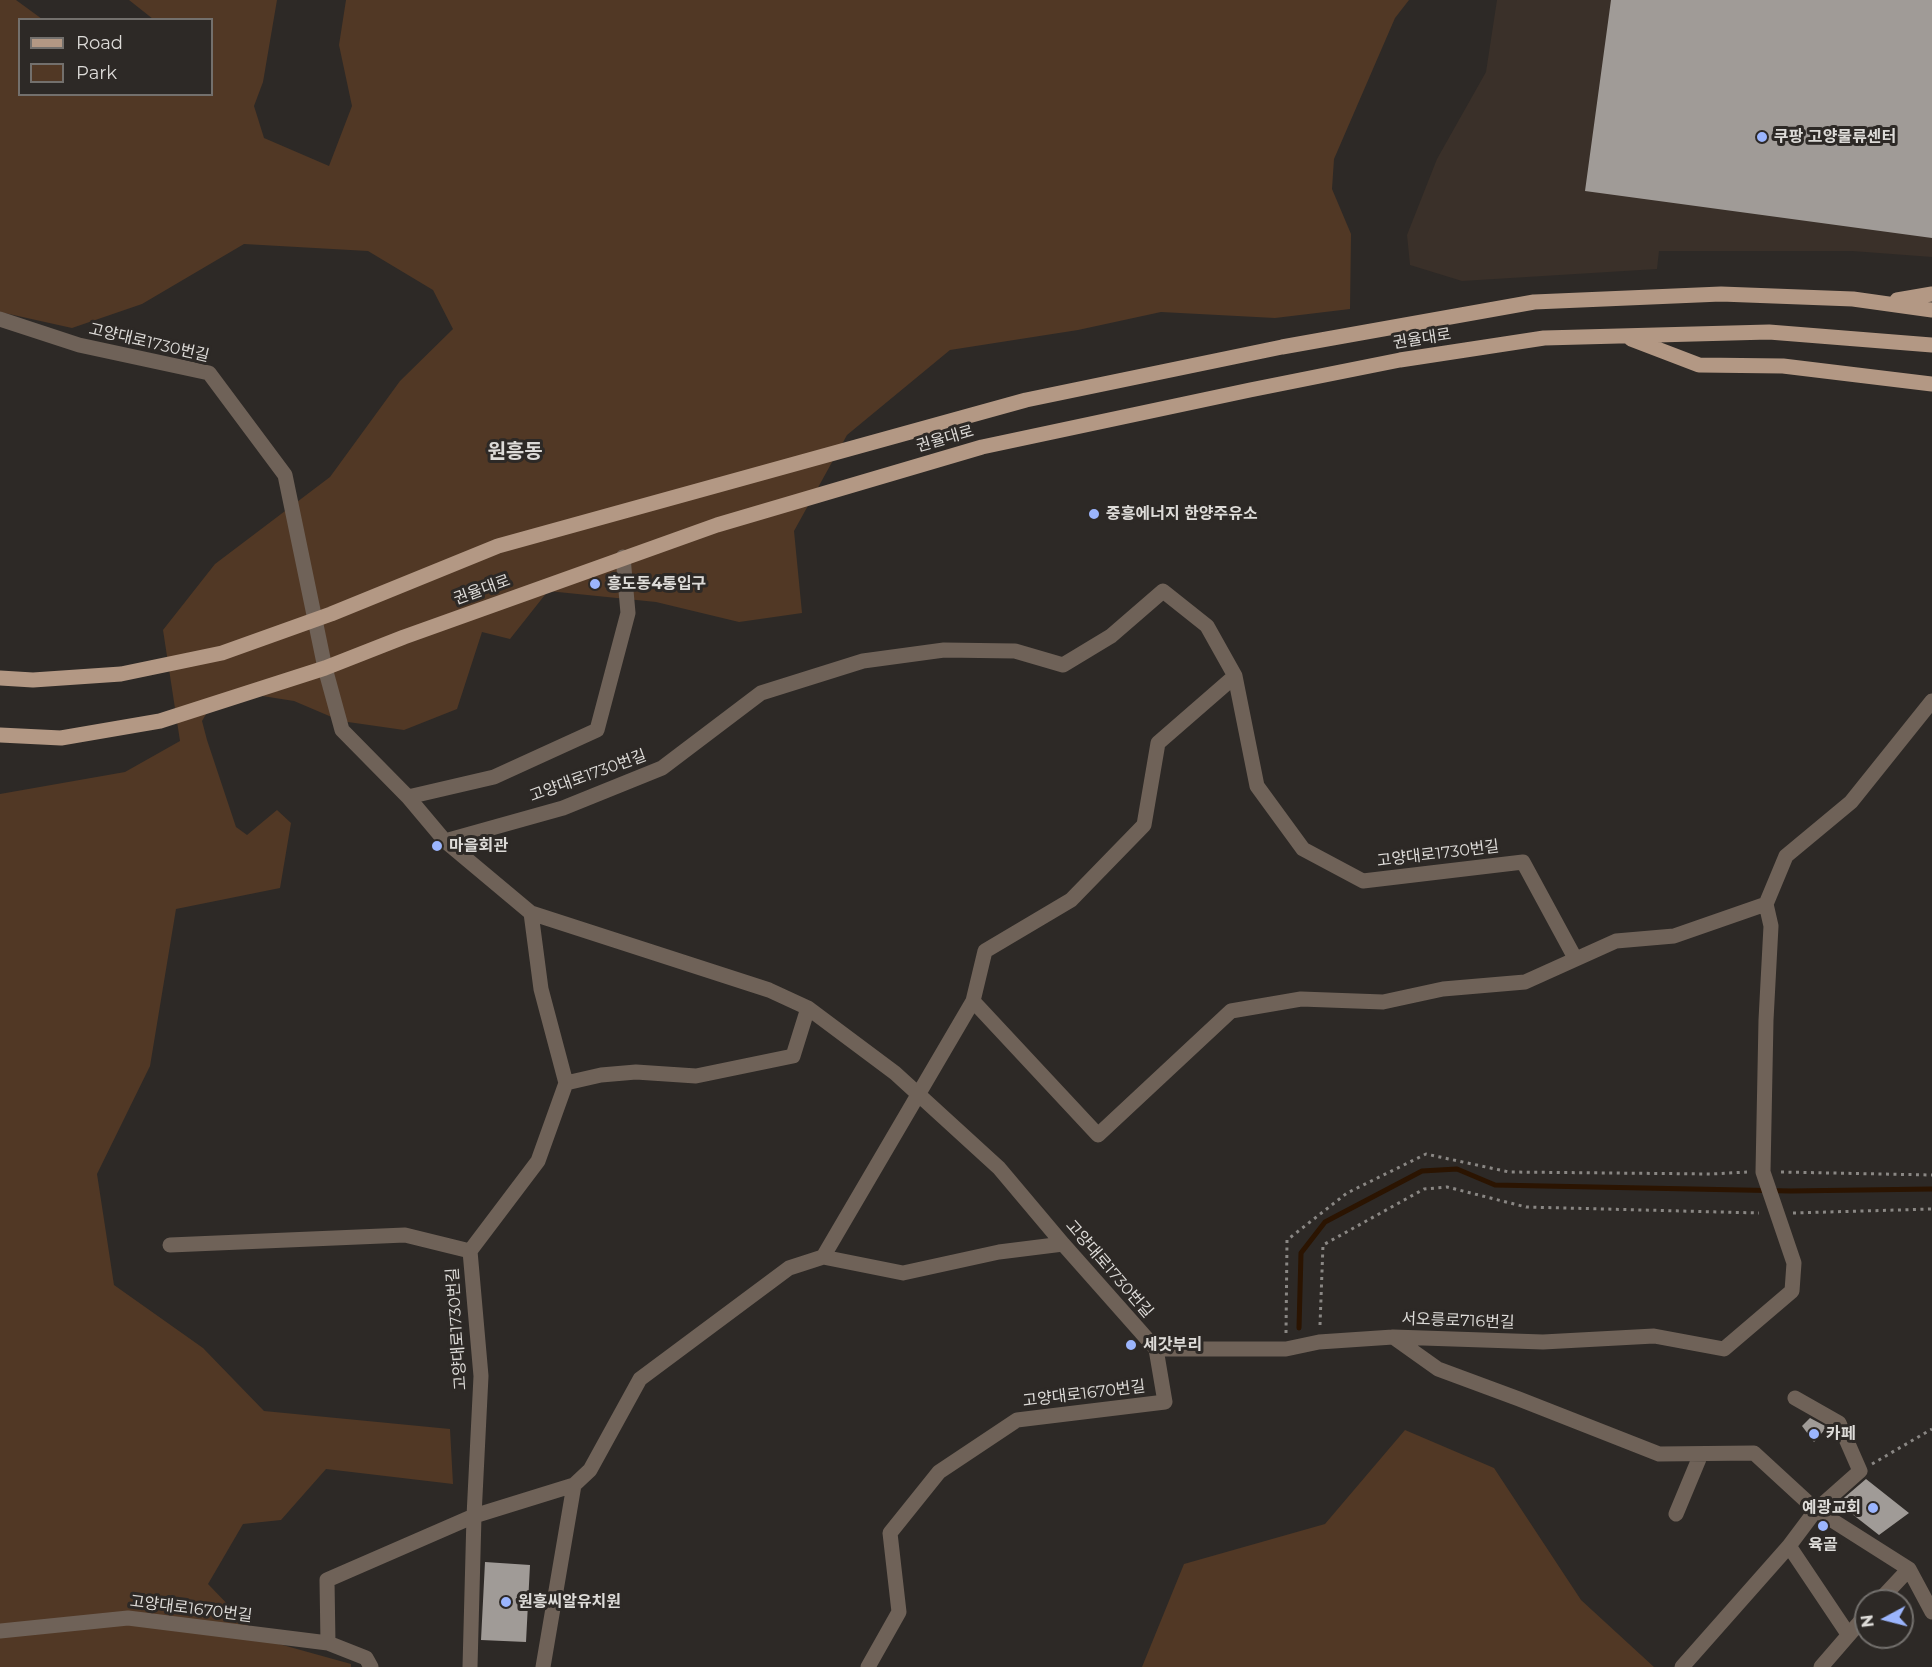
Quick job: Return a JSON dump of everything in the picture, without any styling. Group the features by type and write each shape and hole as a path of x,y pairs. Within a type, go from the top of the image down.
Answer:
{"main road":[{"name":"권율대로","path":"0,678 33,680 121,674 222,653 315,620 509,543 1026,400 1282,347 1534,302 1721,294 1853,299 1932,310"},
{"path":"1882,303 1932,294"},
{"name":"권율대로","path":"0,735 61,738 160,722 325,668 622,557 717,525 982,447 1400,360 1544,338 1768,332 1932,345"},
{"path":"1623,336 1699,365 1783,366 1932,384"}],"street":[{"name":"고양대로1730번길","path":"0,319 79,345 209,373 285,475 325,668 342,730 408,797 445,841 531,913 769,990 808,1008 920,1093 999,1168 1156,1350"},
{"name":"고양대로1730번길","path":"408,797 494,777 597,730 628,613 622,557"},
{"name":"고양대로1730번길","path":"445,841 563,808 662,768 761,693 862,661 944,650 1015,651 1063,665 1111,636 1163,591 1207,626 1235,676 1257,786 1303,849 1363,881 1523,862 1575,958"},
{"path":"823,1257 973,1001 985,951 1071,900 1144,825 1158,743 1235,676"},
{"path":"1773,1206 1765,1177 1766,1020 1771,926 1766,904 1786,856 1851,802 1932,701"},
{"path":"973,1001 1098,1135 1231,1011 1301,999 1383,1002 1443,989 1525,982 1616,941 1674,936 1766,904"},
{"path":"531,913 541,989 566,1083 602,1074 636,1072 696,1076 793,1056 808,1008"},
{"name":"고양대로1730번길","path":"470,1667 481,1376 470,1251 538,1161 566,1083"},
{"name":"서오릉로716번길","path":"1393,1337 1543,1342 1654,1336 1724,1348 1792,1292 1794,1263 1773,1206"},
{"path":"171,1245 405,1235 470,1251"},
{"path":"328,1643 327,1580 474,1516 574,1485 590,1470 640,1379 789,1268 823,1257 903,1273 999,1252 1063,1244"},
{"path":"1156,1350 1286,1349 1319,1342 1393,1337"},
{"name":"서오릉로716번길","path":"1393,1337 1438,1369 1659,1455 1754,1453 1816,1510 1909,1569 1932,1612"},
{"name":"고양대로1670번길","path":"868,1667 899,1612 890,1533 939,1472 1017,1420 1165,1402 1156,1350"},
{"path":"1682,1667 1789,1546 1816,1510 1860,1471 1839,1423 1795,1398"},
{"path":"1676,1514 1701,1454"},
{"path":"543,1667 574,1485"},
{"path":"1789,1546 1848,1634"},
{"path":"1890,1589 1909,1569"},
{"name":"고양대로1670번길","path":"0,1631 128,1618 328,1643 366,1658 371,1667"},
{"path":"1821,1667 1854,1628"}],"path":[{"path":"1286,1349 1287,1240 1347,1193 1426,1154 1509,1172 1711,1174 1765,1177 1932,1175"},
{"path":"1319,1342 1323,1245 1424,1189 1447,1187 1526,1207 1773,1206 1932,1209"},
{"path":"1860,1471 1932,1429"}],"shaded area":[{"path":"1497,0 1932,0 1932,257 1852,251 1659,251 1657,269 1462,281 1410,265 1407,235 1437,159 1486,72"}],"green space":[{"path":"0,0 16,0 41,18 18,18 18,96 213,96 213,18 152,18 129,0 277,0 263,82 254,106 264,138 329,166 352,106 339,45 346,0 1409,0 1395,18 1334,159 1332,189 1351,234 1350,309 1275,318 1161,312 1078,330 950,350 847,435 794,531 802,613 739,622 656,602 548,591 510,639 482,632 457,709 404,730 341,721 294,701 237,692 213,702 202,721 236,827 247,835 277,810 291,823 280,888 176,909 150,1066 97,1174 114,1285 203,1348 264,1411 450,1429 453,1484 326,1469 281,1520 243,1524 208,1584 261,1639 351,1664 351,1667 0,1667 0,794 125,772 180,741 163,630 215,564 330,477 400,381 453,329 433,290 368,251 244,244 142,304 72,328 0,312"},
{"path":"1405,1430 1494,1468 1581,1600 1654,1667 1142,1667 1184,1564 1325,1524"}],"building":[{"name":"쿠팡 고양물류센터","path":"1611,0 1932,0 1932,238 1585,191"},
{"name":"카페","path":"1810,1418 1827,1427 1814,1442 1802,1426"},
{"name":"예광교회","path":"1866,1479 1909,1513 1879,1535 1838,1503"},
{"name":"원흥씨알유치원","path":"485,1562 530,1565 526,1642 481,1640"}],"waterway":[{"path":"1299,1328 1301,1253 1325,1222 1422,1171 1457,1169 1495,1185 1791,1191 1932,1189"}],"place":[{"name":"쿠팡 고양물류센터","path":"1762,137"},
{"name":"중흥에너지 한양주유소","path":"1094,514"},
{"name":"흥도동4통입구","path":"595,584"},
{"name":"마을회관","path":"437,846"},
{"name":"세갓부리","path":"1131,1345"},
{"name":"카페","path":"1814,1434"},
{"name":"예광교회","path":"1873,1508"},
{"name":"육골","path":"1823,1526"},
{"name":"원흥씨알유치원","path":"506,1602"}],"district":[{"name":"원흥동","path":"515,452"}]}
